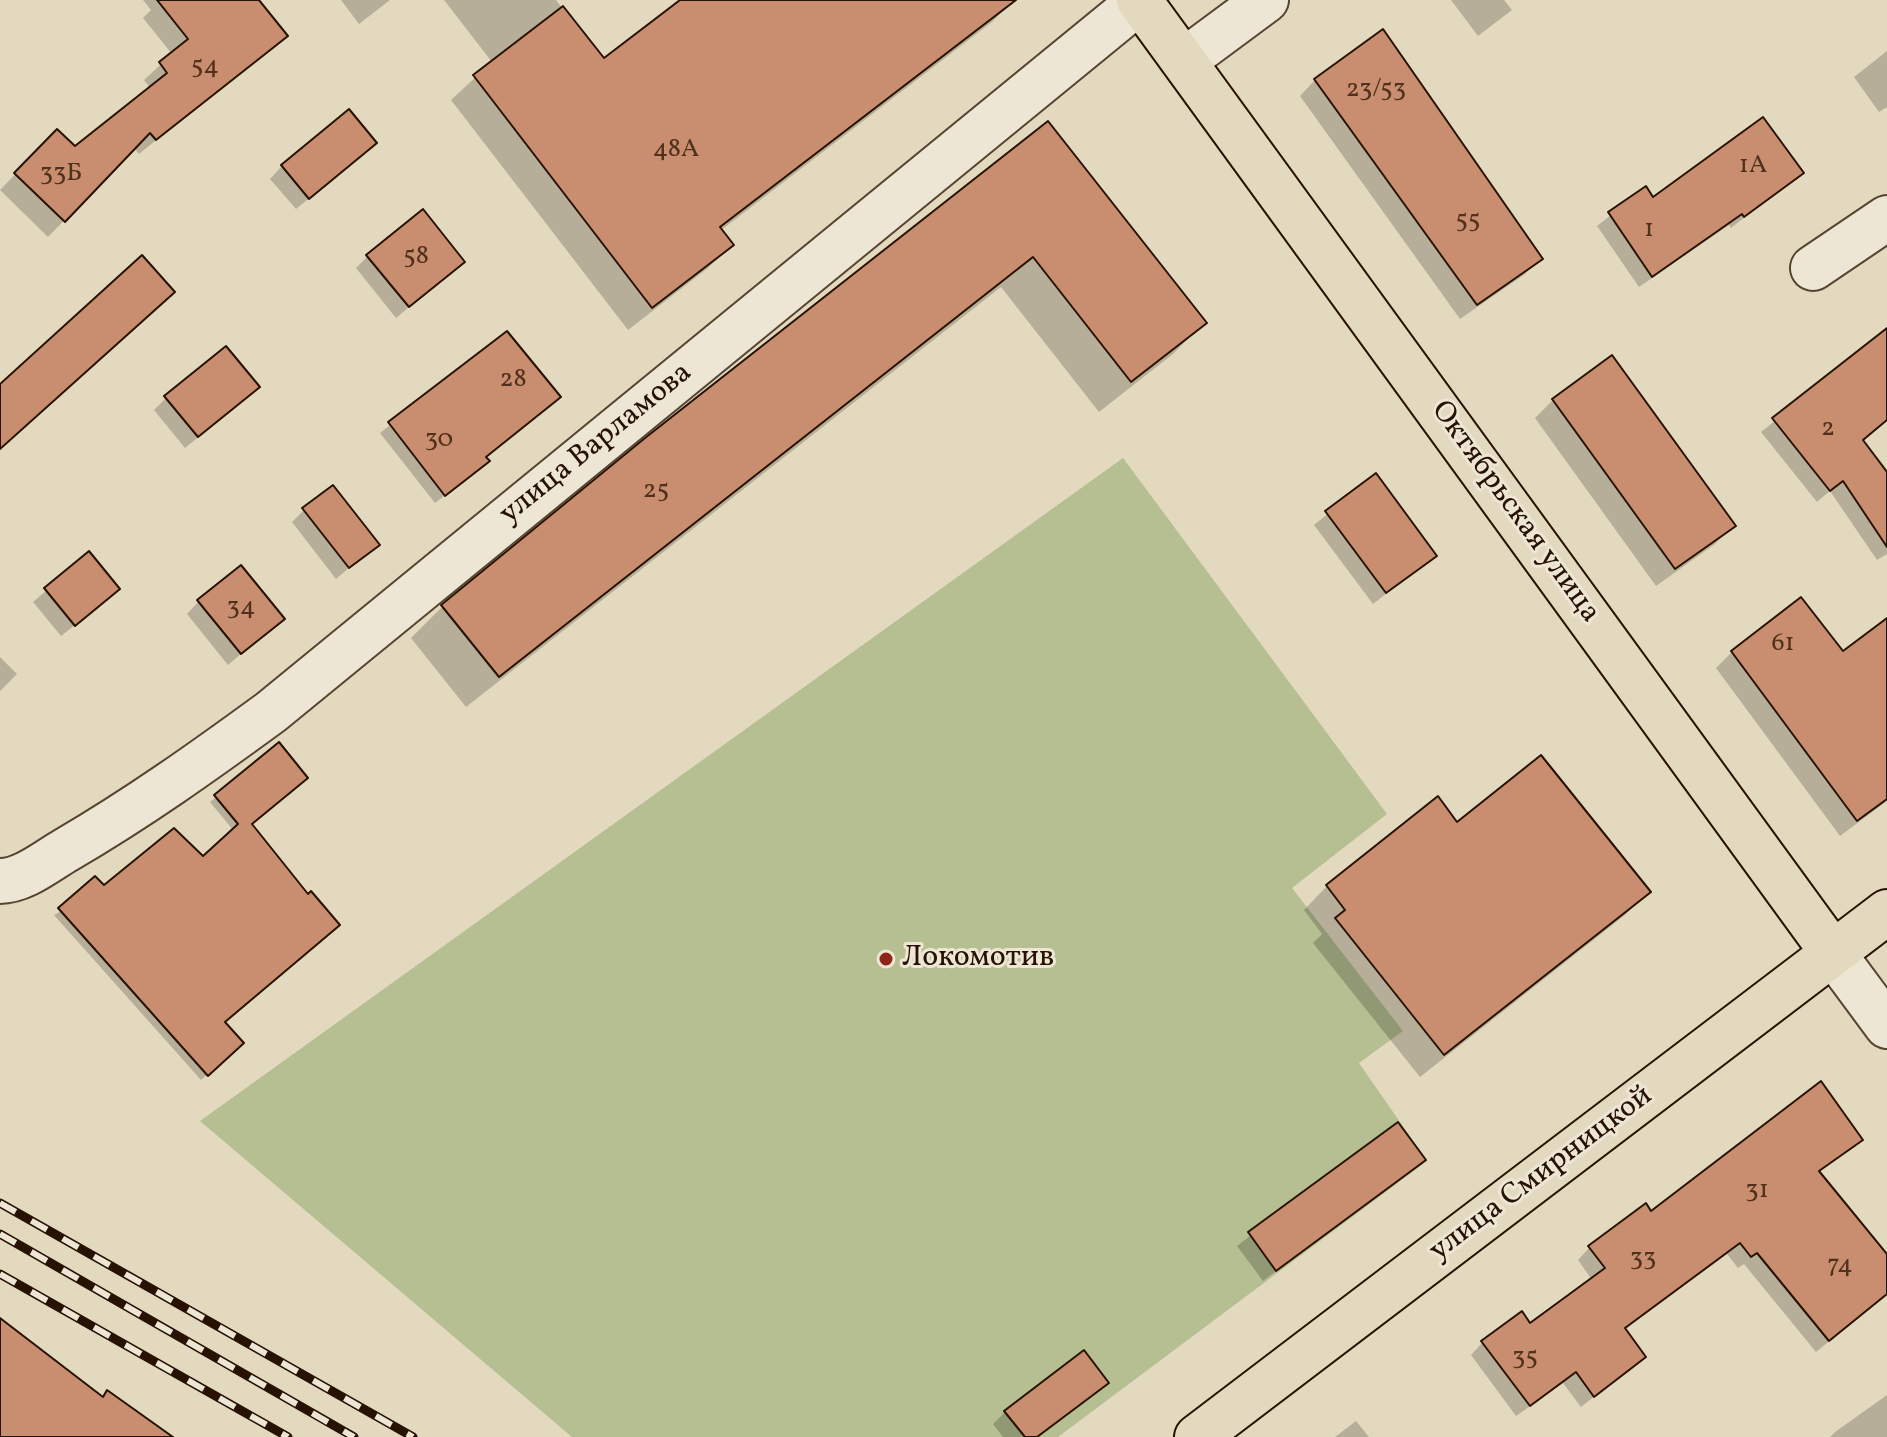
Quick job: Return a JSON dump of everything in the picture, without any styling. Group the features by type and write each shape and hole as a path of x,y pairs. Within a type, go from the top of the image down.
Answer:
{"main road":[{"name":"Октябрьская улица","path":"1140,0 1833,953"},
{"name":"улица Смирницкой","path":"1197,1437 1887,912"}],"street":[{"name":"улица Варламова","path":"19,874 151,800 271,712 1140,0"},
{"path":"1185,60 1266,0"},
{"path":"1813,268 1887,218"},
{"name":"Октябрьская улица","path":"1833,953 1887,1026"}],"green space":[{"name":"Локомотив","path":"1123,458 1387,814 1292,888 1403,1031 1359,1063 1427,1161 1058,1437 572,1437 200,1121"}],"building":[{"path":"157,0 259,0 288,36 156,140 150,133 65,222 14,173 57,129 75,146 167,73 159,62 188,39"},
{"path":"680,0 1016,0 720,227 734,245 652,308 473,75 563,6 604,58"},
{"path":"1383,29 1543,259 1477,305 1314,79"},
{"path":"349,109 377,143 309,199 281,165"},
{"path":"1763,117 1804,173 1744,217 1742,214 1652,277 1608,212 1646,186 1653,197"},
{"path":"1048,121 1207,323 1131,382 1033,257 499,677 441,605 645,438"},
{"path":"423,209 465,262 409,307 366,255"},
{"path":"142,255 175,292 0,449 0,384"},
{"path":"1887,328 1887,420 1863,440 1887,472 1887,547 1843,481 1830,491 1772,418"},
{"path":"507,331 561,397 486,457 490,461 445,496 388,422"},
{"path":"226,346 260,387 198,437 164,396"},
{"path":"1612,355 1736,526 1675,569 1552,399"},
{"path":"1376,473 1437,556 1386,593 1325,511"},
{"path":"333,485 380,545 349,568 302,508"},
{"path":"89,551 120,589 75,626 44,588"},
{"path":"241,565 285,619 241,654 197,600"},
{"path":"1801,597 1843,651 1887,618 1887,799 1857,821 1731,651"},
{"path":"279,742 308,778 252,824 308,894 311,891 340,925 225,1022 244,1043 208,1076 58,908 95,876 104,885 174,828 203,856 238,824 214,795"},
{"path":"1541,755 1651,892 1444,1055 1335,918 1345,910 1326,885 1438,796 1457,822"},
{"path":"1821,1081 1863,1140 1819,1171 1887,1254 1887,1294 1829,1341 1757,1253 1751,1257 1740,1243 1625,1328 1646,1357 1594,1397 1576,1372 1530,1406 1481,1341 1522,1311 1530,1323 1605,1268 1588,1246 1646,1203 1651,1211"},
{"path":"1398,1122 1426,1160 1276,1271 1248,1232"},
{"path":"0,1318 103,1397 107,1390 173,1437 0,1437"},
{"path":"1084,1350 1109,1383 1037,1437 1025,1437 1004,1411"}],"railway":[{"path":"0,1203 413,1437"},
{"path":"0,1234 354,1437"},
{"path":"0,1274 288,1437"}],"place":[{"name":"Локомотив","path":"886,959"}]}
